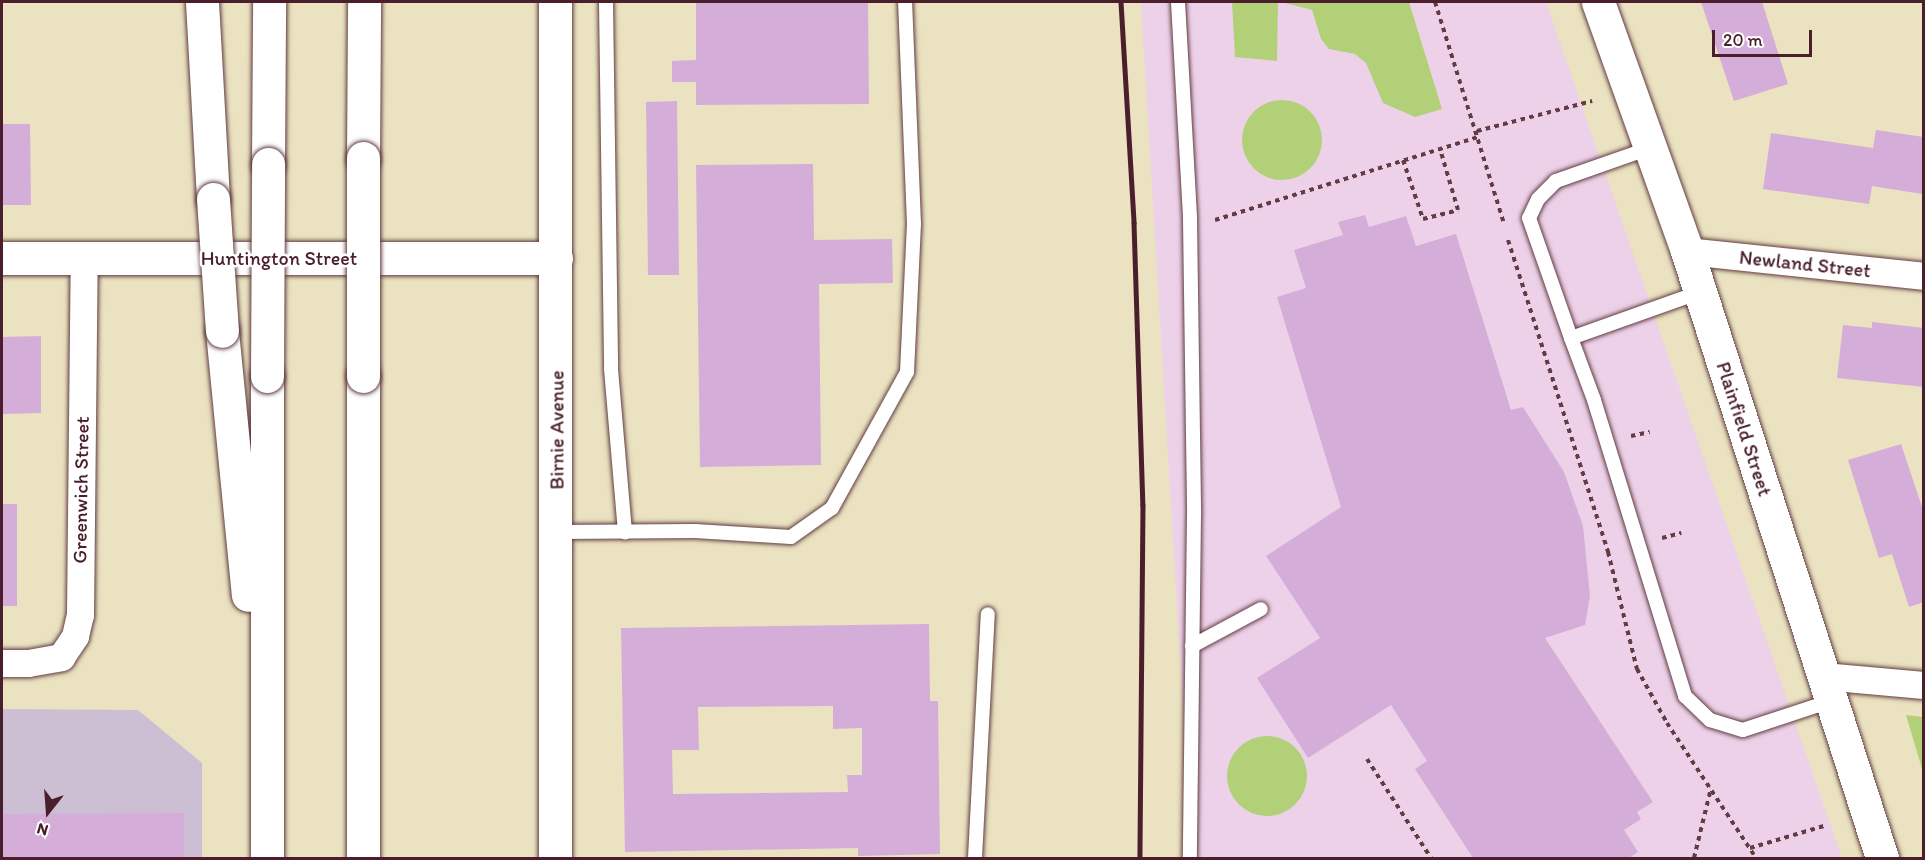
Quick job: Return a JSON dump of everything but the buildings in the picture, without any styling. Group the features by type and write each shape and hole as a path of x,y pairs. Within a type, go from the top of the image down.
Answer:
{"main road":[{"path":"202,2 222,331 267,779"},
{"path":"267,858 269,2"},
{"path":"363,858 364,2"},
{"name":"Birnie Avenue","path":"555,2 557,532 555,858"},
{"name":"Plainfield Street","path":"1598,2 1687,251 1882,858"},
{"name":"Huntington Street","path":"2,258 556,258"}],"street":[{"name":"Newland Street","path":"1687,251 1923,276"},
{"name":"Greenwich Street","path":"2,663 28,663 61,657 75,636 80,615 84,258"},
{"path":"1827,689 1923,686"}],"lane":[{"path":"606,2 611,369 625,531"},
{"path":"557,532 625,531 791,537 832,508 907,372 914,224 905,2"},
{"path":"1178,2 1190,231 1192,646 1190,858"},
{"path":"1652,148 1556,181 1538,199 1529,218 1571,338 1685,696 1710,720 1743,730 1827,689"},
{"path":"1571,338 1700,291"},
{"path":"1192,646 1262,609"},
{"path":"975,858 988,614"}],"path":[{"path":"1435,2 1479,137 1504,226"},
{"path":"1476,131 1592,101"},
{"path":"1215,220 1479,137"},
{"path":"1403,160 1423,219 1458,210 1440,149"},
{"path":"1508,238 1608,552 1637,669 1667,723 1756,858"},
{"path":"1624,438 1650,432"},
{"path":"1655,539 1681,533"},
{"path":"1367,759 1431,858"},
{"path":"1694,858 1711,787"},
{"path":"1749,848 1824,826"}],"shaded area":[{"path":"1141,2 1546,2 1842,858 1192,858"},
{"path":"2,709 138,710 202,763 202,858 2,858"}],"green space":[{"path":"1232,2 1278,2 1277,61 1235,57"},
{"path":"1281,2 1409,2 1442,109 1415,117 1383,103 1366,63 1355,54 1329,49 1321,39 1312,10"},
{"path":"1282,100 1297,103 1310,112 1319,125 1322,140 1319,155 1310,168 1297,177 1282,180 1267,177 1254,168 1245,155 1242,140 1245,125 1254,112 1267,103"},
{"path":"1906,715 1923,717 1923,772"},
{"path":"1259,736 1275,736 1289,742 1301,754 1307,768 1307,784 1301,798 1289,810 1275,816 1259,816 1245,810 1233,798 1227,784 1227,768 1233,754 1245,742"}],"railway":[{"path":"1121,2 1134,223 1143,505 1140,858"}]}
